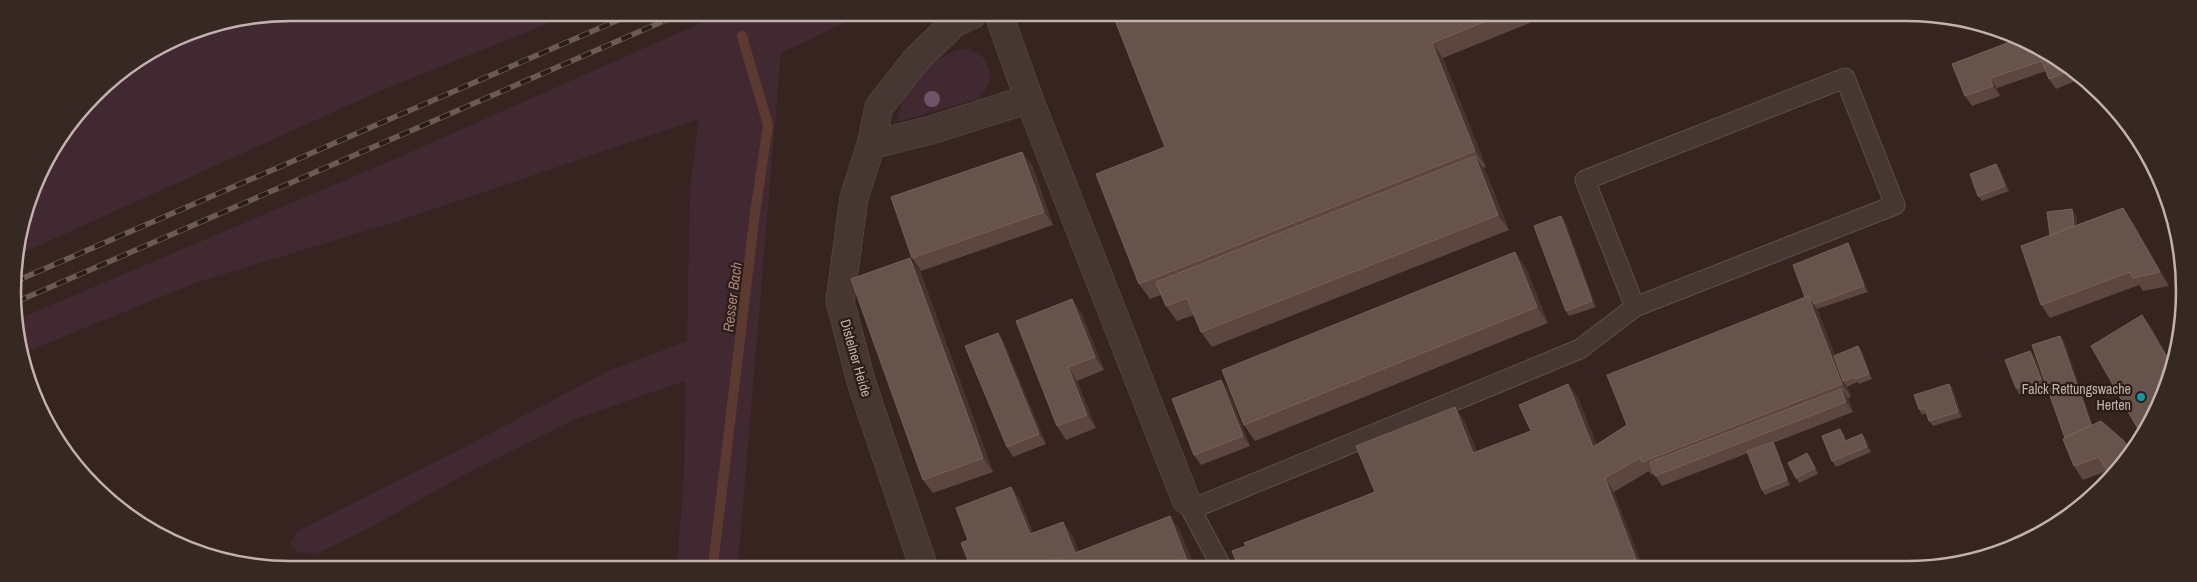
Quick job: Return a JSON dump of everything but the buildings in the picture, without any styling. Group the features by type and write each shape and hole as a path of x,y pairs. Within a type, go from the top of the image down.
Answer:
{"street":[{"name":"Distelner Heide","path":"922,561 861,381 840,301 854,198 871,145 879,107 915,60 953,24 959,21"},
{"path":"1001,21 1189,504"},
{"path":"871,145 931,130 1030,99"}],"lane":[{"path":"1218,561 1189,504 1580,348 1635,307 1895,205 1845,78 1585,180 1635,307"}],"shaded area":[{"path":"554,21 380,91 24,252 30,221 42,188 57,156 77,127 100,100 127,77 156,57 188,42 238,26 273,22"},
{"path":"705,21 848,21 781,53 738,561 677,561 684,472 685,381 575,419 466,474 371,527 316,554 297,552 290,544 298,531 457,451 608,371 687,341 690,188 699,119 398,221 195,283 28,351 23,317 397,158"},
{"path":"960,49 970,49 985,59 991,77 984,93 977,99 897,122 899,110 904,99 919,78 938,60"}],"waterway":[{"name":"Resser Bach","path":"713,561 755,213 768,125 742,36"}],"railway":[{"path":"22,279 616,21"},
{"path":"21,300 664,21"}],"place":[{"name":"Falck Rettungswache Herten","path":"2141,397"}]}
